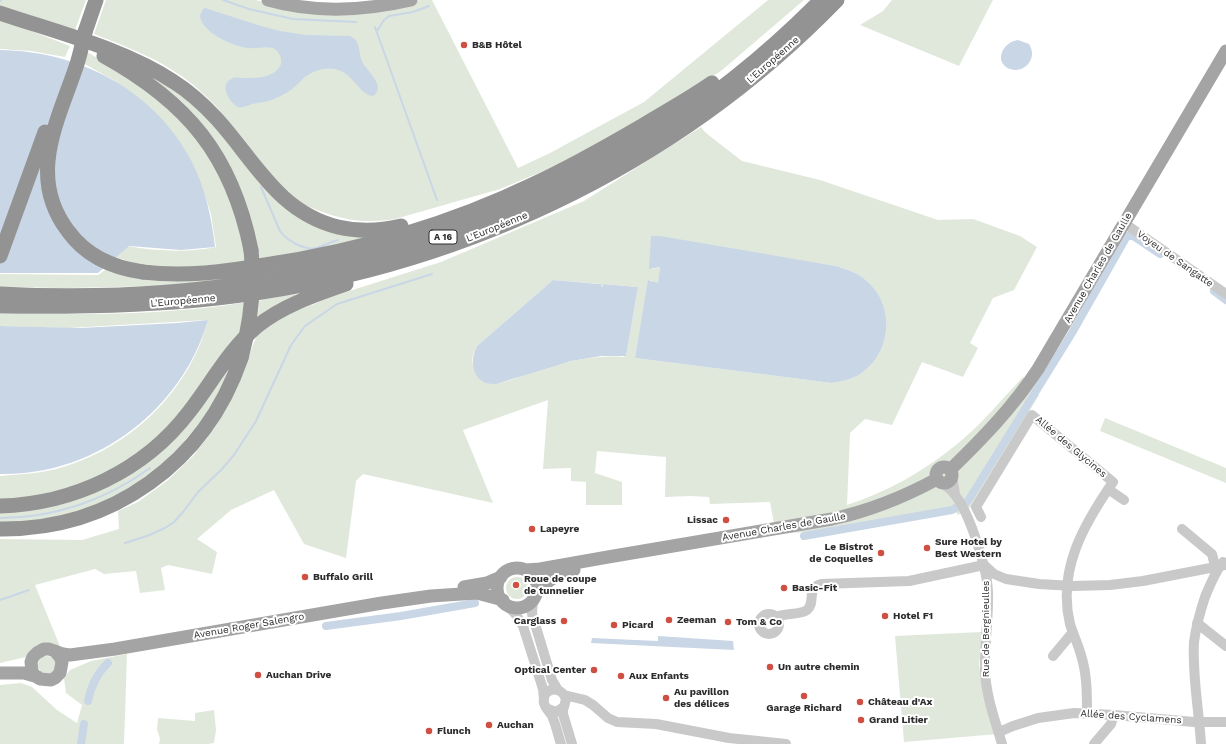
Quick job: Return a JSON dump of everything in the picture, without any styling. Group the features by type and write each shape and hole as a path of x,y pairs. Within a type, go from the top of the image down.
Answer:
{"highway":[{"path":"96,0 85,32 77,66 54,130 49,149 47,175 52,201 63,224 73,238 94,255 112,264 144,272 177,274 234,270 294,261 364,245 432,225 476,209 533,185 588,157 691,97 726,74 760,48 816,0"},
{"name":"L'Européenne","path":"0,294 44,296 122,294 228,286 290,276 346,264 394,252 461,230 508,212 552,192 603,166 651,137 687,113 734,78 776,43 821,0"},
{"name":"L'Européenne","path":"0,306 116,306 166,303 230,296 294,286 356,273 419,256 466,240 520,219 571,195 622,168 670,138 745,84 794,41 837,0"},
{"path":"0,14 98,46 138,62 162,74 186,91 208,110 261,174 285,200 310,216 337,226 356,230 372,230 407,225 508,190 588,157"},
{"path":"0,14 70,40 104,56 142,79 174,104 204,137 225,171 242,210 251,250 253,276 250,321 241,358 226,395 202,433 175,463 147,485 116,504 82,518 54,525 0,529"},
{"path":"0,256 69,64 85,32"},
{"path":"0,506 30,504 86,490 117,474 145,456 169,435 189,412 237,347 269,318 291,305 360,280 426,260 466,240"}],"main road":[{"path":"268,0 295,6 337,9 380,6 411,0"},
{"name":"Avenue Charles de Gaulle","path":"526,570 536,570 841,517 891,501 945,477 992,427 1027,384 1049,350 1226,51"},
{"name":"Avenue Charles de Gaulle","path":"535,596 547,582 558,575 625,554"},
{"path":"520,568 526,570 532,574 536,580 535,596 528,604 521,607 512,607 505,602 498,593 501,577 505,572 512,569 520,568"},
{"name":"Avenue Roger Salengro","path":"54,651 70,655 116,649 480,585 494,581 501,577"},
{"name":"Avenue Roger Salengro","path":"382,602 472,593 484,595 505,602"},
{"path":"0,668 22,664 44,649 54,651 60,657 62,662 60,673 56,678 51,680 38,678 24,673 0,673"},
{"name":"Avenue Roger Salengro","path":"60,673 71,664 116,649"},
{"path":"35,655 31,665 32,671 38,678"}],"street":[{"name":"Voyeu de Sangatte","path":"1124,223 1226,294"},
{"name":"Allée des Glycines","path":"981,517 976,507 1032,415 1113,482 1090,516 1082,533 1071,563 1067,586 1068,611 1085,672 1087,688 1087,713"},
{"name":"Rue de Bergnieulles","path":"945,477 964,512 984,566 988,582 985,670 993,717 1002,744"},
{"path":"1108,489 1124,500"},
{"path":"1182,529 1209,551 1222,564"},
{"path":"988,582 1006,580 1067,586 1110,585 1143,582 1222,564"},
{"path":"1201,744 1194,661 1194,642 1197,623 1207,593 1222,564"},
{"path":"776,617 782,614 807,610 811,604 812,592 818,585 908,581 984,566 994,574 1006,580"},
{"path":"535,596 532,614 552,680 566,700 564,715 572,744"},
{"path":"505,602 523,626 542,684 545,704 553,718 561,744"},
{"path":"1197,623 1226,646"},
{"path":"1053,656 1073,632"},
{"path":"544,698 549,691 553,690 561,692 590,703 608,718 617,722 656,724 728,738 786,744"},
{"path":"548,709 556,712 574,702 590,703"},
{"name":"Allée des Cyclamens","path":"999,732 1013,726 1050,716 1087,713 1199,722 1226,722"},
{"path":"1094,744 1111,724 1114,715"},
{"path":"993,717 1013,726"}],"shaded area":[{"path":"0,0 86,0 74,33 0,7"},
{"path":"106,0 256,0 288,9 355,13 420,0 432,0 518,168 550,153 644,102 768,0 804,0 721,71 615,137 553,167 500,189 395,219 363,221 343,218 296,201 279,184 224,116 198,89 175,71 149,57 94,34"},
{"path":"892,0 993,0 959,66 860,25 883,11"},
{"path":"0,20 70,46 65,57 31,51 0,49"},
{"path":"87,52 138,81 165,103 207,149 232,201 247,262 177,268 133,263 116,257 127,246 172,251 216,247 211,214 202,187 194,167 181,144 163,122 113,80 83,63"},
{"path":"151,73 207,114 268,190 363,235 363,241 258,262 239,185 151,77"},
{"path":"701,127 706,133 742,161 820,180 938,220 973,219 1020,236 1037,247 1014,290 993,298 970,343 978,348 963,377 922,362 892,425 865,419 850,433 847,505 891,487 944,455 974,429 1023,377 1039,395 971,507 958,515 952,508 821,531 776,534 770,502 710,504 709,497 665,497 666,457 597,451 595,473 622,482 622,505 586,505 586,482 571,481 571,468 543,469 548,400 463,430 493,503 363,474 356,481 346,558 304,544 274,490 231,510 197,539 217,552 212,574 168,565 161,568 165,590 140,593 136,571 104,574 95,569 35,585 61,649 0,663 0,539 82,540 119,529 118,511 138,502 168,480 193,456 214,429 235,391 257,335 285,313 312,305 327,298 441,262 584,201","holes":["653,236 836,266 856,273 873,286 885,310 885,337 881,350 873,362 863,372 849,379 832,383 635,358 650,280 658,284 660,267 652,269","553,280 601,284 601,287 603,287 604,284 638,287 626,355 624,357 602,357 570,361 491,384 474,368 472,359 477,346"]},
{"path":"108,268 239,278 161,286 65,288 0,287 0,274 98,275"},
{"path":"295,294 295,299 256,321 259,301"},
{"path":"247,302 243,334 163,434 128,461 86,483 39,495 16,499 0,499 0,476 45,471 72,464 112,446 147,420 176,387 188,369 199,346 208,320 68,328 0,326 0,314 155,312 216,307"},
{"path":"230,362 222,396 157,474 72,517 0,525 0,510 135,468"},
{"path":"1105,418 1226,468 1226,483 1100,431"},
{"path":"517,577 525,580 528,588 525,596 517,599 509,596 506,588 509,580"},
{"path":"982,632 979,666 990,711 998,734 904,742 895,636"},
{"path":"127,654 124,744 0,744 0,685 21,683 32,687 57,710 77,723 82,705 66,693 64,678 70,670 91,661"},
{"path":"47,656 53,659 56,665 53,671 47,674 41,671 38,665 41,659"},
{"path":"214,710 216,730 214,743 159,744 160,739 157,729 158,718 195,721 195,713"}],"water":[{"path":"205,8 280,31 306,35 350,36 356,40 362,61 377,83 377,92 373,96 367,94 345,74 338,70 328,69 316,71 308,75 292,89 275,99 238,107 231,101 226,93 226,84 233,78 250,78 268,76 272,74 279,68 281,62 280,56 273,48 242,47 218,37 205,27 201,21 200,15"},
{"path":"1018,40 1029,44 1032,57 1027,65 1022,69 1010,69 1002,62 1001,57 1003,50 1008,44"},
{"path":"0,50 29,52 58,58 86,67 112,79 136,95 158,114 176,137 197,172 207,203 215,247 181,250 129,246 98,273 0,273"},
{"path":"651,236 660,236 836,266 856,273 873,286 885,310 885,337 881,350 873,362 863,372 849,379 832,383 635,358 648,280 658,283 660,267 649,269"},
{"path":"553,280 601,284 601,287 603,287 603,284 638,287 626,356 601,356 571,361 496,384 488,384 482,381 475,372 473,366 474,353 477,346"},
{"path":"208,320 195,353 178,382 156,409 130,432 101,450 69,463 35,472 0,474 0,326 80,328"},
{"path":"658,636 733,641 734,650 591,643 592,638 658,641"}],"waterway":[{"path":"223,0 249,9 293,19 356,22"},
{"path":"377,31 384,20 389,16 413,12 429,6"},
{"path":"375,27 437,200"},
{"path":"261,187 280,231 291,241 307,248 316,248 338,240"},
{"path":"804,536 952,510 968,501 1072,333 1127,236 1133,236 1160,254"},
{"path":"125,543 147,536 174,522 198,492 234,455 256,421 291,345 305,326 337,304 432,274"},
{"path":"1214,291 1226,300"},
{"path":"0,518 40,515 79,505 116,489 150,468"},
{"path":"0,600 29,590"},
{"path":"326,626 401,616 475,603"},
{"path":"88,701 95,680 100,671 108,663"},
{"path":"81,744 84,724"}],"place":[{"name":"B&B Hôtel","path":"464,45"},
{"name":"Lissac","path":"726,520"},
{"name":"Lapeyre","path":"532,529"},
{"name":"Sure Hotel by Best Western","path":"927,548"},
{"name":"Le Bistrot de Coquelles","path":"881,553"},
{"name":"Buffalo Grill","path":"305,577"},
{"name":"Roue de coupe de tunnelier","path":"516,585"},
{"name":"Basic-Fit","path":"784,588"},
{"name":"Hotel F1","path":"885,616"},
{"name":"Zeeman","path":"669,620"},
{"name":"Carglass","path":"564,621"},
{"name":"Tom & Co","path":"728,622"},
{"name":"Picard","path":"614,625"},
{"name":"Un autre chemin","path":"770,667"},
{"name":"Optical Center","path":"594,670"},
{"name":"Auchan Drive","path":"258,675"},
{"name":"Aux Enfants","path":"621,676"},
{"name":"Garage Richard","path":"804,696"},
{"name":"Au pavillon des délices","path":"666,698"},
{"name":"Château d'Ax","path":"860,702"},
{"name":"Grand Litier","path":"861,720"},
{"name":"Auchan","path":"489,725"},
{"name":"Flunch","path":"429,731"}]}
